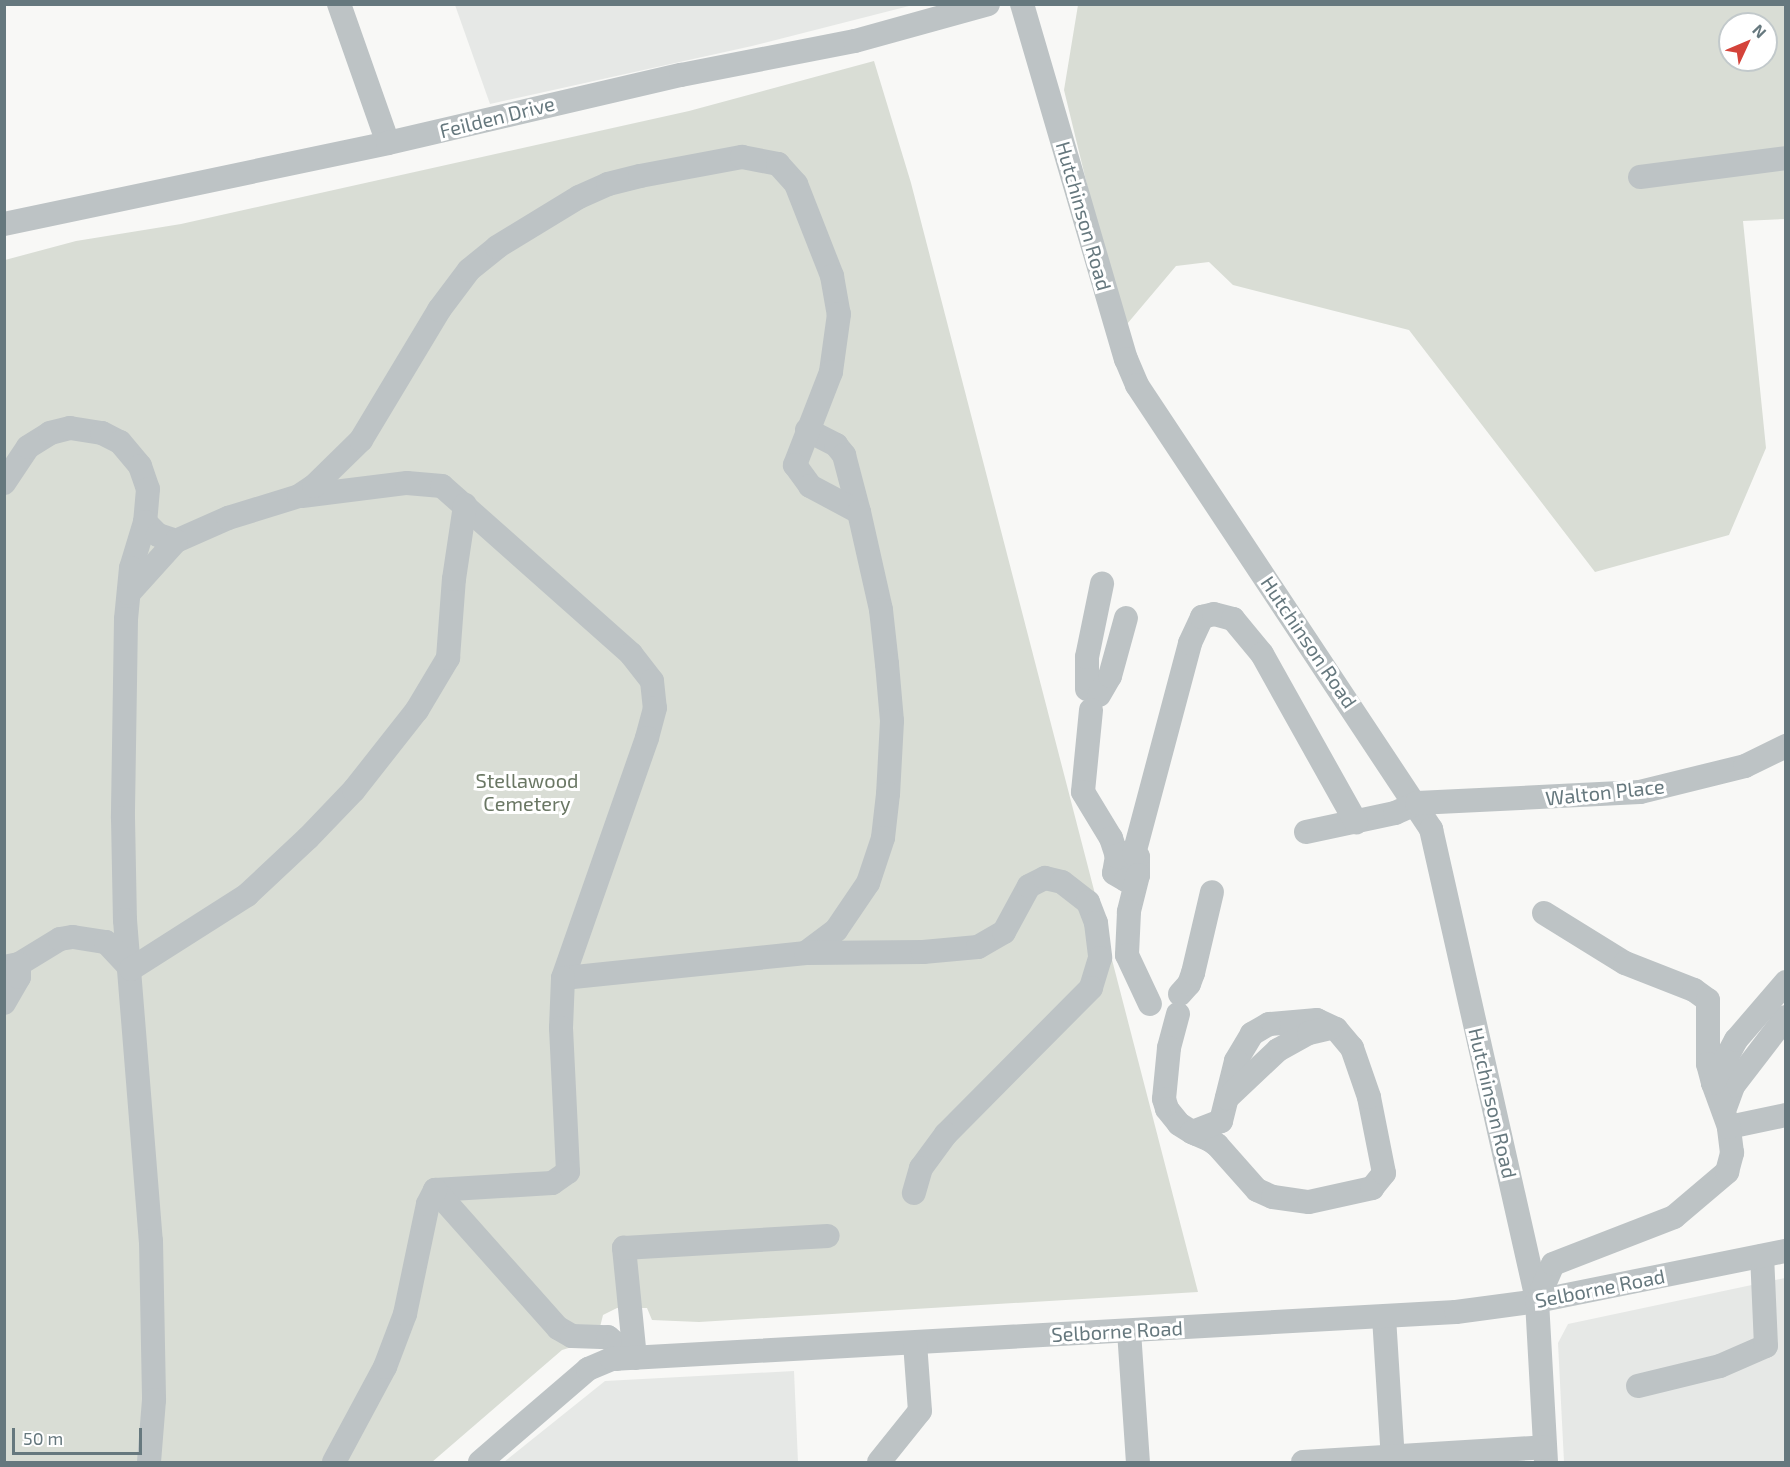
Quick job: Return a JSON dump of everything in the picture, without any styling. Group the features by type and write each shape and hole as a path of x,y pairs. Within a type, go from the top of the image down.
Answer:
{"street":[{"path":"339,4 388,143"},
{"name":"Feilden Drive","path":"4,224 388,143 576,98 890,33 988,4"},
{"name":"Hutchinson Road","path":"1022,4 1126,358 1137,385 1417,803 1435,841 1537,1301"},
{"path":"299,496 332,471 361,440 439,310 460,281 490,252 545,216 608,184 742,158 778,164 796,183 837,295 837,342 831,372 796,461 799,476 810,486 859,512"},
{"path":"1640,177 1785,158"},
{"path":"4,483 17,460 38,439 70,428 102,433 131,452 146,477 145,522 131,568 129,593 123,818 125,920 131,969 151,1241 154,1389 149,1462"},
{"path":"806,953 836,930 868,883 883,838 891,721 881,610 844,455 836,445 807,430"},
{"path":"129,593 176,541 228,518 299,496 428,483 442,486 644,668 656,692 647,738 563,978 561,1028 568,1172 552,1183 435,1190"},
{"path":"131,969 247,895 354,790 417,710 448,658 453,579 465,506"},
{"path":"145,522 158,535 176,541"},
{"path":"1102,584 1087,657 1092,698 1082,786 1087,800 1127,862"},
{"path":"1192,1132 1214,1126 1225,1106 1278,1050 1310,1033 1334,1028 1352,1048 1369,1097 1384,1173 1381,1181 1372,1188 1309,1202 1273,1197 1257,1190 1217,1145 1192,1132 1173,1118 1164,1099 1169,1048 1161,999 1127,955 1130,912 1127,862 1190,643 1202,617 1214,614 1233,619 1262,654 1356,822"},
{"path":"1092,698 1110,676 1126,618"},
{"name":"Walton Place","path":"1417,803 1595,797 1640,792 1745,766 1785,746"},
{"path":"1306,832 1395,813 1417,803"},
{"path":"563,978 806,953 923,952 978,947 1004,932 1029,886 1045,878 1062,882 1080,893 1093,911 1100,958 1091,988 946,1134 921,1168 914,1193"},
{"path":"1161,999 1190,984 1212,892"},
{"path":"1303,1462 1545,1455 1537,1301 1547,1271 1561,1258 1674,1217 1717,1184 1727,1172 1732,1153 1727,1119 1708,1064 1708,1000 1694,990 1625,963 1544,913"},
{"path":"4,1003 19,976 12,966 60,939 92,937 106,942 131,969"},
{"path":"1727,1119 1733,1086 1780,1004 1785,982"},
{"path":"1713,1083 1736,1040 1780,1004"},
{"path":"1225,1106 1232,1163"},
{"path":"1727,1119 1785,1115"},
{"path":"435,1190 558,1328 572,1336 608,1336 626,1358"},
{"path":"334,1462 385,1367 405,1314 428,1204 435,1190"},
{"path":"626,1358 624,1248 828,1236"},
{"name":"Selborne Road","path":"480,1462 595,1364 626,1358 1456,1312 1537,1301 1785,1251"},
{"path":"1638,1386 1720,1366 1766,1346 1762,1256"},
{"path":"1384,1317 1392,1460"},
{"path":"1129,1330 1138,1462"},
{"path":"879,1462 920,1411 915,1343"}],"shaded area":[{"path":"455,4 913,5 752,46 490,104"},
{"path":"1785,1278 1785,1462 1564,1462 1558,1343 1568,1324"},
{"path":"794,1371 798,1462 504,1462 605,1381"}],"green space":[{"path":"1078,5 1785,5 1785,219 1743,221 1766,448 1729,535 1595,572 1409,330 1233,285 1209,262 1176,266 1127,324 1090,197 1064,90"},
{"name":"Stellawood Cemetery","path":"874,61 911,183 1198,1292 699,1322 652,1320 647,1308 617,1308 603,1315 600,1327 585,1343 562,1350 432,1462 5,1462 5,260 76,241 181,224 689,111"}]}
